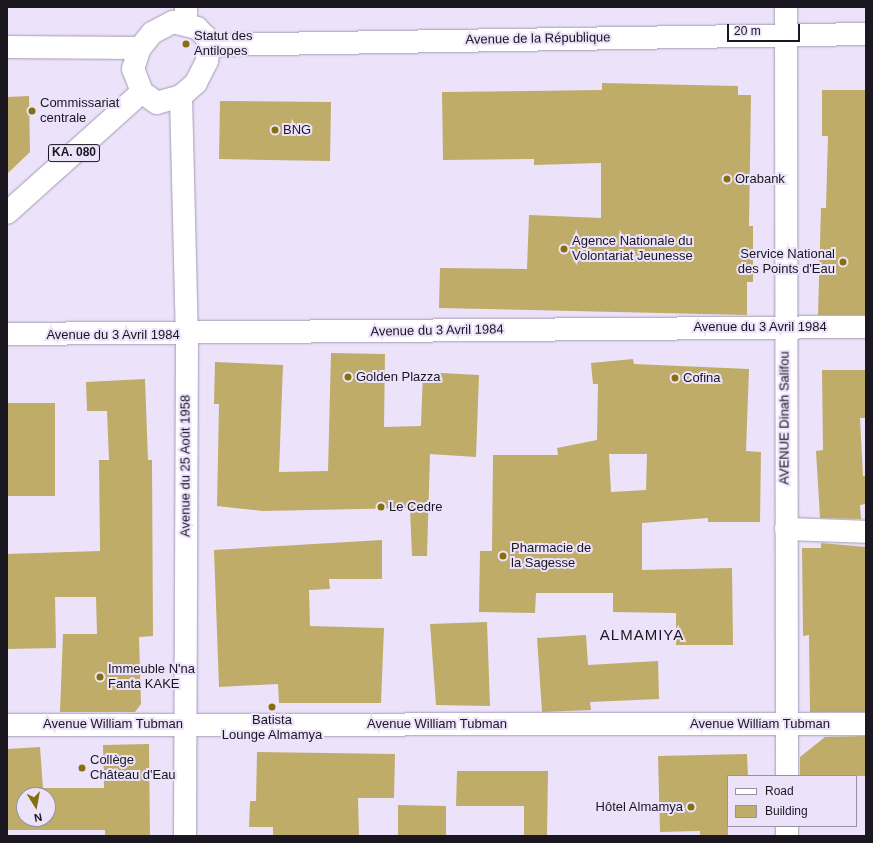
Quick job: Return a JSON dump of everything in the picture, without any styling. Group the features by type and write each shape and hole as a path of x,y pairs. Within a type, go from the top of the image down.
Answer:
{"street":[{"name":"AVENUE Dinah Salifou","path":"786,7 785,326 788,775"},
{"path":"186,15 210,45 196,83 181,96 157,103 142,92 133,69 140,48 162,26 186,15"},
{"name":"Avenue de la République","path":"210,45 866,34"},
{"path":"7,46 140,48"},
{"name":"KA. 080","path":"7,213 142,92"},
{"name":"Avenue du 25 Août 1958","path":"181,96 187,335 185,836"},
{"name":"Avenue du 3 Avril 1984","path":"7,334 187,335 785,326 866,327"},
{"path":"786,529 866,532"},
{"name":"Avenue William Tubman","path":"7,724 866,724"}],"building":[{"path":"602,83 738,86 738,95 751,95 749,226 753,226 753,282 747,282 747,315 439,308 440,268 527,269 529,215 601,218 601,163 534,165 534,159 443,160 442,92 602,90"},
{"path":"822,90 866,90 866,315 818,315 821,208 826,208 828,136 822,136"},
{"path":"29,96 30,152 7,174 7,97"},
{"name":"BNG","path":"220,101 331,102 330,161 219,159"},
{"path":"331,353 385,354 384,427 421,426 423,372 479,375 476,457 430,454 427,556 412,556 410,508 262,511 217,506 219,404 214,404 215,362 283,365 279,472 328,471"},
{"path":"633,359 634,364 749,369 746,451 761,452 760,522 708,522 708,518 642,523 642,570 732,568 733,645 676,645 676,613 613,612 613,593 536,593 535,613 479,612 480,551 492,551 493,455 558,455 557,448 597,440 598,384 593,384 591,363","holes":["609,454 647,454 646,490 611,492"]},
{"path":"822,370 866,370 866,418 860,418 863,476 866,476 866,504 860,505 861,519 820,518 816,451 823,450"},
{"path":"145,379 148,460 152,460 153,636 139,637 141,704 135,712 60,712 63,634 97,634 96,597 55,597 56,648 7,649 7,554 100,551 99,460 109,460 107,411 87,411 86,382"},
{"path":"7,403 55,403 55,496 7,496"},
{"path":"382,540 382,579 329,579 330,589 309,590 310,626 384,628 381,703 279,703 278,684 219,687 214,550"},
{"path":"821,543 866,547 866,712 810,712 809,635 803,636 802,548 821,548"},
{"path":"487,622 490,706 436,705 430,624"},
{"path":"586,635 588,665 658,661 659,699 590,702 591,710 542,712 537,638"},
{"path":"866,736 866,776 800,775 800,757 825,737"},
{"path":"149,744 150,836 105,836 105,830 7,830 7,749 40,747 43,787 16,787 16,827 56,827 56,788 104,788 103,745"},
{"path":"257,752 395,754 394,798 358,798 359,836 273,836 273,827 249,827 250,801 256,801"},
{"path":"747,754 748,775 727,775 728,836 700,836 700,831 660,832 658,756"},
{"path":"457,771 548,771 547,836 524,836 524,806 456,806"},
{"path":"398,805 446,806 446,836 398,836"}],"place":[{"name":"Statut des Antilopes","path":"186,44"},
{"name":"Commissariat centrale","path":"32,111"},
{"name":"BNG","path":"275,130"},
{"name":"Orabank","path":"727,179"},
{"name":"Agence Nationale du Volontariat Jeunesse","path":"564,249"},
{"name":"Service National des Points d'Eau","path":"843,262"},
{"name":"Golden Plazza","path":"348,377"},
{"name":"Cofina","path":"675,378"},
{"name":"Le Cedre","path":"381,507"},
{"name":"Pharmacie de la Sagesse","path":"503,556"},
{"name":"Immeuble N'na Fanta KAKE","path":"100,677"},
{"name":"Batista Lounge Almamya","path":"272,707"},
{"name":"Collège Château d'Eau","path":"82,768"},
{"name":"Hôtel Almamya","path":"691,807"}],"district":[{"name":"ALMAMIYA","path":"642,635"}]}
